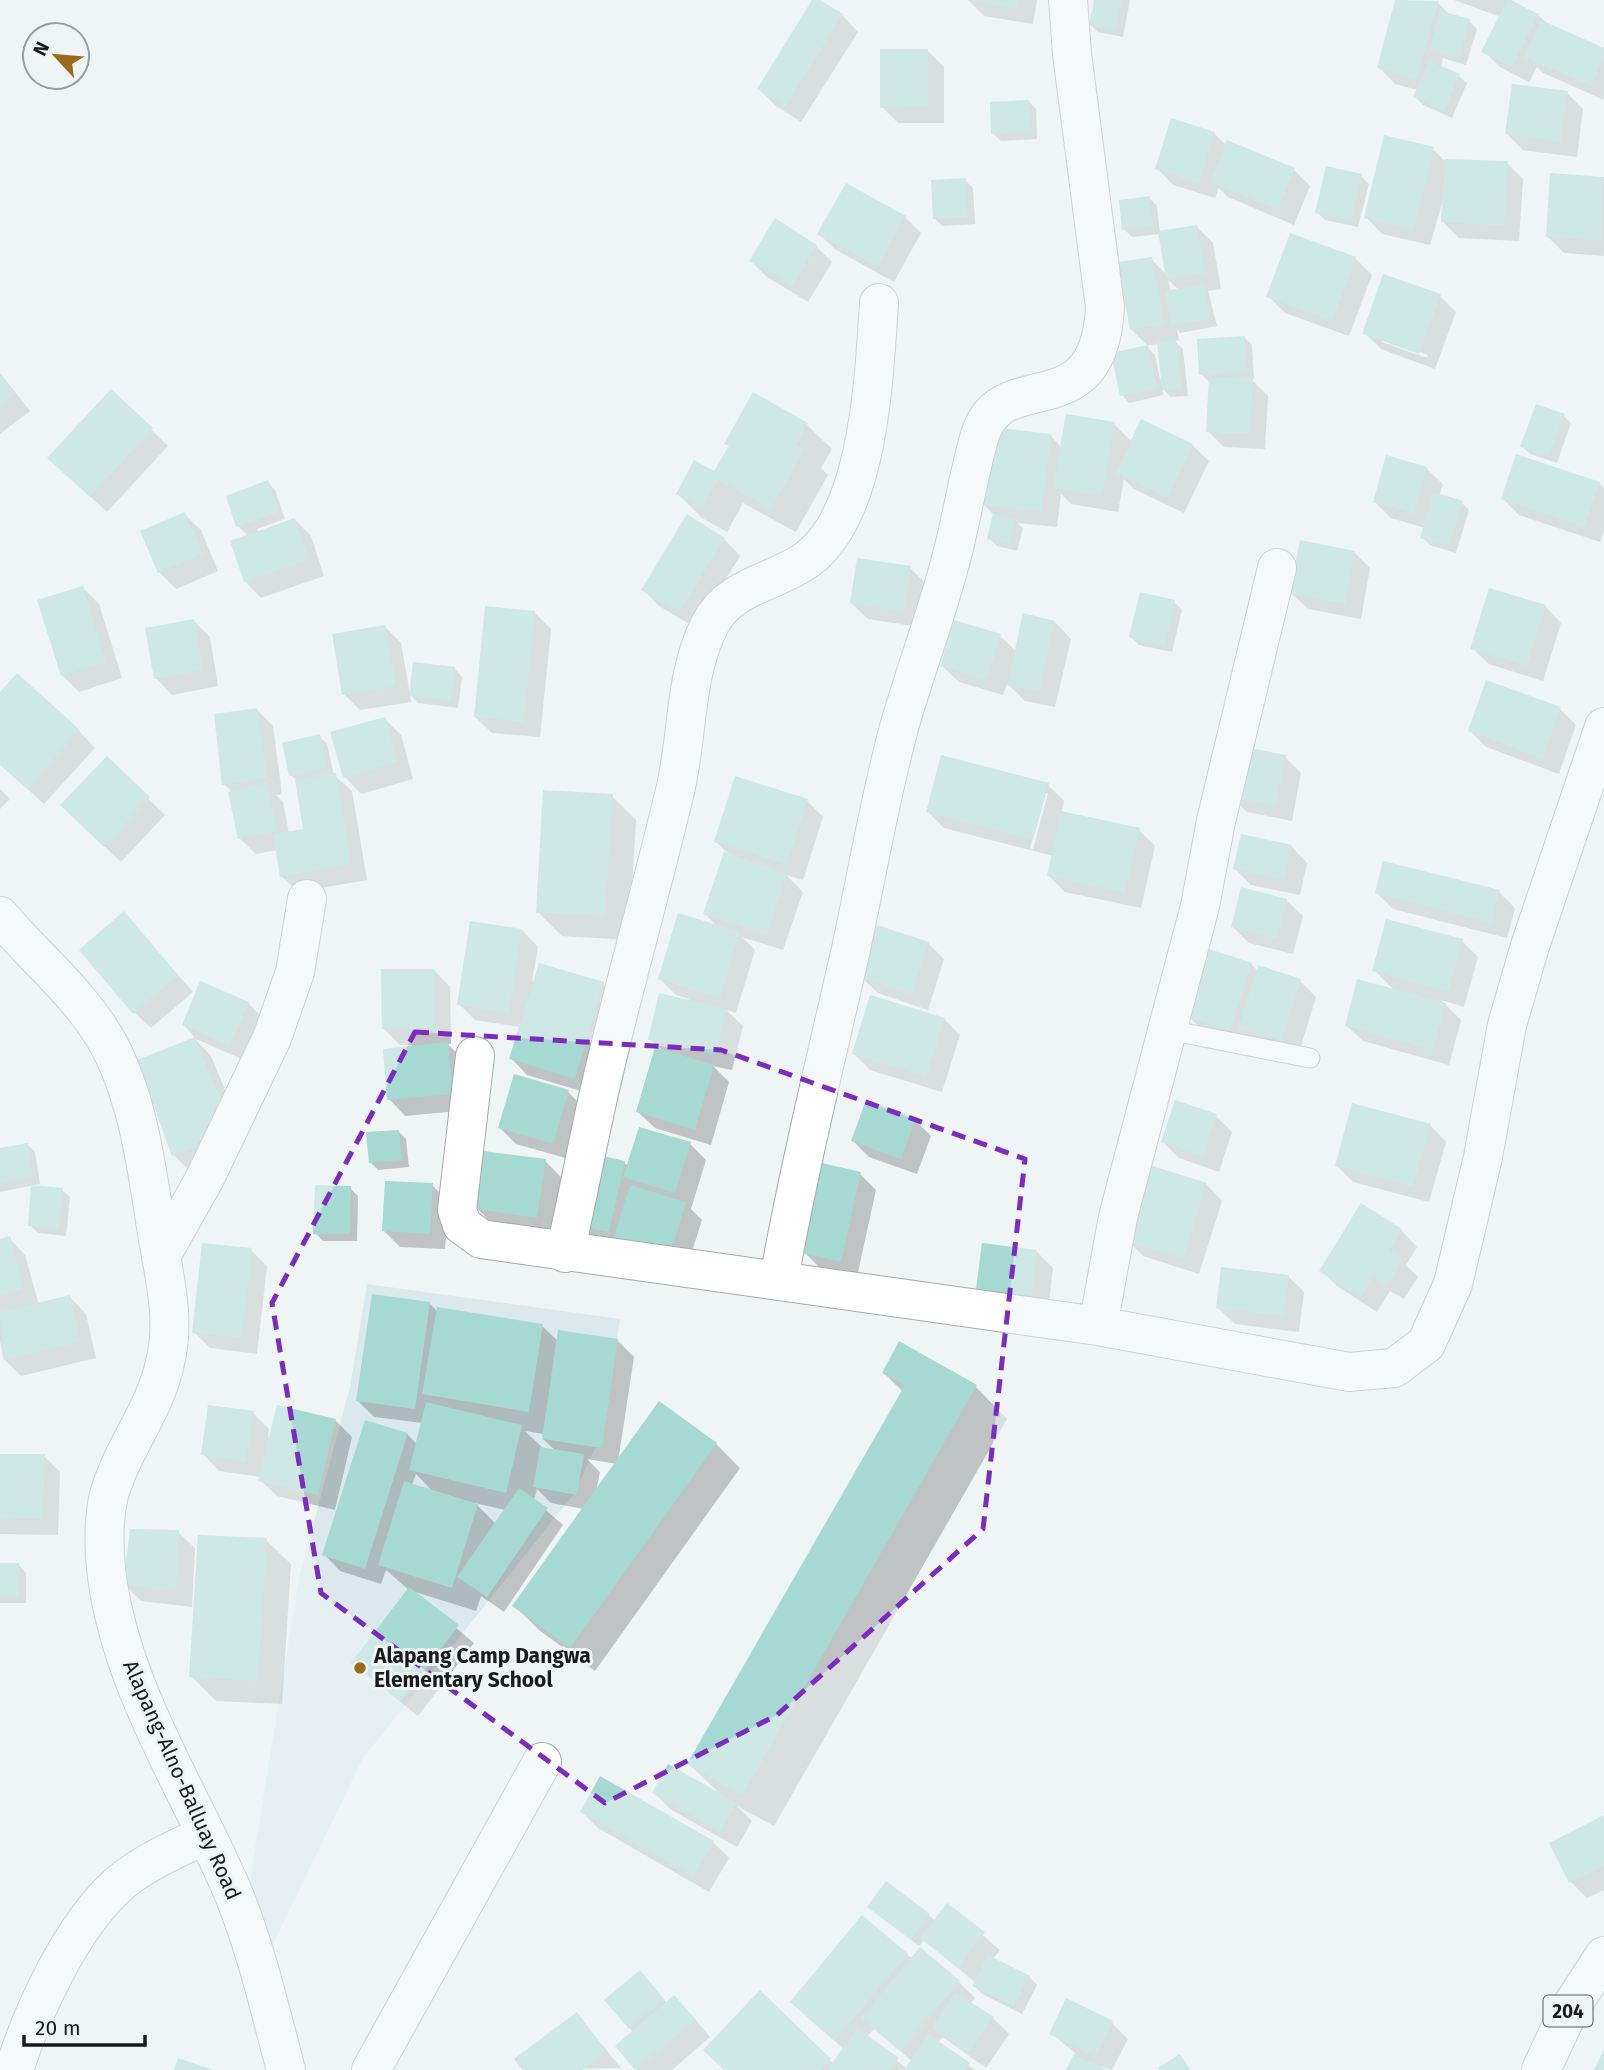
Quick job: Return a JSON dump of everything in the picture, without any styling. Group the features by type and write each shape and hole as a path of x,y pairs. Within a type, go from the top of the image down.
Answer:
{"main road":[{"path":"779,1279 812,1112 900,727 950,566 981,434 992,410 1004,402 1070,383 1084,373 1099,348 1104,331 1105,307 1072,54 1068,0"},
{"path":"565,1253 599,1092 681,768 696,663 709,626 722,606 736,594 802,563 822,547 835,526 852,488 870,416 879,303"},
{"path":"1098,1326 1118,1217 1200,906 1216,821 1277,568"},
{"path":"475,1056 457,1210 462,1225 470,1234 481,1239 565,1253 779,1279 1098,1326 1349,1372 1394,1368 1426,1344 1453,1284 1483,1157 1507,1025 1530,946 1604,727"},
{"path":"161,1256 220,1149 282,1014 295,972 307,899"},
{"name":"Alapang-Alno-Balluay Road","path":"0,916 84,1005 110,1046 129,1096 142,1148 169,1302 170,1331 165,1363 109,1498 105,1533 107,1577 122,1641 149,1717 232,1891 258,1964 286,2070"},
{"path":"371,2070 542,1762"},
{"path":"14,2070 66,1953 92,1914 120,1883 161,1855 205,1835"},
{"name":"204","path":"1541,2070 1569,2010 1604,1956"}],"lane":[{"path":"1169,1030 1310,1058"}],"highlighted area":[{"path":"415,1032 721,1050 1025,1159 983,1529 777,1715 605,1803 321,1593 272,1303"}],"shaded area":[{"name":"Alapang Camp Dangwa Elementary School","path":"367,1284 620,1319 604,1430 573,1495 363,1758 269,1952 244,1917 299,1578 350,1387"}],"building":[{"path":"812,0 820,0 843,14 785,107 757,89"},
{"path":"970,0 1019,0 1017,9"},
{"path":"1094,0 1122,0 1115,30 1089,25"},
{"path":"1395,0 1439,1 1417,79 1377,68"},
{"path":"1507,0 1539,14 1512,67 1481,52"},
{"path":"1440,11 1470,19 1459,58 1429,50"},
{"path":"1541,20 1604,48 1604,58 1591,86 1524,57"},
{"path":"880,49 928,49 928,107 880,108"},
{"path":"1429,61 1460,74 1444,111 1413,97"},
{"path":"1512,84 1568,91 1561,142 1505,134"},
{"path":"1029,100 1031,131 991,134 990,102"},
{"path":"1171,118 1215,132 1199,183 1155,169"},
{"path":"1384,135 1434,147 1414,230 1364,218"},
{"path":"1227,140 1295,168 1278,210 1210,182"},
{"path":"1445,159 1508,161 1504,226 1441,222"},
{"path":"1326,166 1362,174 1351,221 1315,213"},
{"path":"1550,173 1604,177 1601,241 1546,237"},
{"path":"966,178 968,217 933,219 931,180"},
{"path":"846,183 906,216 877,267 817,234"},
{"path":"1150,196 1153,226 1122,230 1119,200"},
{"path":"775,218 817,245 792,287 749,261"},
{"path":"1197,225 1205,273 1166,279 1158,231"},
{"path":"1290,233 1356,257 1333,321 1266,297"},
{"path":"1152,257 1164,324 1130,330 1118,262"},
{"path":"1383,274 1441,294 1419,354 1362,334"},
{"path":"1204,284 1210,319 1171,326 1165,291"},
{"path":"1245,336 1247,371 1199,375 1197,339"},
{"path":"1176,339 1182,388 1162,390 1157,342"},
{"path":"1148,345 1157,388 1120,396 1111,353"},
{"path":"0,374 15,394 0,406"},
{"path":"1209,377 1253,378 1250,434 1206,432"},
{"path":"111,389 153,428 90,497 47,458"},
{"path":"753,392 808,423 796,445 805,449 771,509 718,480 702,509 676,494 694,460 714,471 729,446 724,444"},
{"path":"1536,404 1565,414 1549,457 1520,447"},
{"path":"1066,414 1115,422 1102,496 1053,488"},
{"path":"1141,419 1193,444 1168,498 1116,473"},
{"path":"992,427 1051,434 1042,512 982,505"},
{"path":"1516,454 1600,482 1584,527 1501,499"},
{"path":"1386,455 1427,467 1414,514 1373,502"},
{"path":"268,480 279,512 236,527 226,496"},
{"path":"1433,492 1463,501 1449,546 1420,538"},
{"path":"185,512 203,554 158,573 140,531"},
{"path":"993,513 1016,519 1009,544 987,539"},
{"path":"687,514 725,538 679,613 641,590"},
{"path":"295,518 309,560 244,582 230,541"},
{"path":"1300,540 1355,551 1345,604 1289,593"},
{"path":"857,558 911,566 904,612 850,603"},
{"path":"83,586 106,662 61,676 37,600"},
{"path":"1489,588 1546,605 1527,666 1470,649"},
{"path":"1140,592 1175,600 1165,646 1129,637"},
{"path":"485,606 535,611 524,722 474,717"},
{"path":"1023,613 1055,621 1039,692 1007,685"},
{"path":"194,619 203,670 154,679 145,628"},
{"path":"954,620 1001,634 987,680 940,666"},
{"path":"385,625 396,686 342,695 332,634"},
{"path":"413,662 455,667 451,701 409,696"},
{"path":"17,673 80,730 27,789 0,765 0,692"},
{"path":"1486,680 1561,707 1543,759 1468,731"},
{"path":"257,708 267,778 222,785 214,714"},
{"path":"385,717 398,762 343,778 330,732"},
{"path":"320,734 327,767 289,776 282,743"},
{"path":"1239,746 1286,755 1276,806 1228,796"},
{"path":"941,755 1049,783 1033,840 926,812"},
{"path":"107,756 150,797 104,847 60,805"},
{"path":"336,773 351,864 280,877 273,834 303,829 295,780"},
{"path":"735,776 808,799 787,865 714,842"},
{"path":"267,783 277,831 238,839 228,792"},
{"path":"543,790 613,794 605,916 536,913"},
{"path":"1061,811 1140,828 1125,893 1047,876"},
{"path":"1241,834 1292,845 1284,880 1233,869"},
{"path":"724,852 787,874 767,935 703,914"},
{"path":"1383,861 1500,890 1491,923 1375,893"},
{"path":"1241,887 1287,899 1277,939 1231,927"},
{"path":"124,911 178,975 133,1014 79,950"},
{"path":"678,913 740,932 720,998 658,979"},
{"path":"1386,919 1463,939 1448,992 1372,971"},
{"path":"470,921 522,929 509,1013 457,1005"},
{"path":"877,925 929,942 912,994 859,977"},
{"path":"1206,948 1252,963 1230,1031 1186,1017"},
{"path":"539,963 604,982 575,1079 509,1059"},
{"path":"1258,965 1301,979 1282,1041 1238,1028"},
{"path":"381,969 434,969 435,1028 382,1029"},
{"path":"1357,979 1446,1003 1433,1050 1345,1026"},
{"path":"200,981 249,1002 230,1046 182,1025"},
{"path":"659,993 727,1009 716,1055 648,1040"},
{"path":"870,995 945,1018 926,1077 852,1054"},
{"path":"195,1037 225,1110 209,1143 172,1156 137,1060"},
{"path":"448,1042 453,1094 387,1100 383,1049"},
{"path":"655,1047 714,1065 695,1130 636,1112"},
{"path":"514,1074 569,1090 553,1144 498,1128"},
{"path":"866,1100 916,1118 901,1159 851,1141"},
{"path":"1175,1100 1217,1114 1203,1157 1161,1142"},
{"path":"1352,1103 1431,1124 1413,1187 1335,1166"},
{"path":"639,1127 691,1142 675,1193 623,1177"},
{"path":"399,1130 402,1160 369,1163 366,1132"},
{"path":"28,1143 33,1177 0,1183 0,1148"},
{"path":"483,1151 546,1159 537,1218 475,1209"},
{"path":"594,1154 625,1161 609,1232 579,1226"},
{"path":"822,1163 861,1172 841,1262 802,1253"},
{"path":"1149,1165 1207,1183 1183,1259 1125,1241"},
{"path":"385,1181 433,1183 430,1234 382,1231"},
{"path":"31,1185 63,1188 59,1229 28,1226"},
{"path":"315,1185 351,1186 350,1234 313,1234"},
{"path":"630,1185 686,1202 669,1258 613,1240"},
{"path":"1361,1203 1402,1229 1389,1250 1403,1259 1387,1285 1373,1276 1361,1297 1319,1271"},
{"path":"10,1236 24,1288 0,1295 0,1239"},
{"path":"202,1243 252,1248 242,1338 192,1333"},
{"path":"982,1243 1037,1250 1031,1304 975,1297"},
{"path":"1221,1267 1289,1275 1283,1316 1216,1308"},
{"path":"372,1294 430,1302 415,1409 356,1401"},
{"path":"70,1295 81,1342 3,1360 0,1312"},
{"path":"437,1307 543,1324 529,1412 422,1394"},
{"path":"558,1330 618,1339 602,1448 542,1439"},
{"path":"899,1341 977,1385 742,1796 687,1764 905,1385 882,1373"},
{"path":"659,1401 717,1443 570,1648 512,1606"},
{"path":"426,1402 522,1425 506,1493 409,1470"},
{"path":"208,1405 254,1411 246,1462 201,1455"},
{"path":"277,1405 336,1419 318,1495 258,1481"},
{"path":"365,1420 408,1433 365,1569 322,1555"},
{"path":"540,1447 584,1454 577,1495 533,1487"},
{"path":"0,1454 45,1454 43,1519 0,1518"},
{"path":"404,1481 478,1504 452,1588 378,1565"},
{"path":"519,1488 548,1508 487,1597 457,1577"},
{"path":"130,1529 179,1530 176,1592 123,1585"},
{"path":"198,1535 267,1538 258,1681 189,1677"},
{"path":"0,1563 19,1563 19,1596 0,1596"},
{"path":"409,1587 459,1625 401,1701 351,1663"},
{"path":"668,1764 737,1803 720,1832 652,1793"},
{"path":"600,1776 714,1841 693,1877 580,1812"},
{"path":"1604,1815 1604,1866 1569,1883 1549,1843"},
{"path":"886,1881 930,1914 911,1940 867,1907"},
{"path":"947,1903 985,1932 958,1968 920,1938"},
{"path":"862,1915 908,1954 835,2041 790,2002"},
{"path":"920,1947 960,1981 901,2051 861,2018"},
{"path":"988,1955 1030,1976 1014,2007 972,1986"},
{"path":"640,1970 664,1999 629,2029 604,2000"},
{"path":"760,1990 831,2059 821,2070 724,2070 703,2050"},
{"path":"955,1992 994,2017 969,2053 932,2028"},
{"path":"674,1995 696,2020 635,2070 615,2046"},
{"path":"1066,1998 1113,2021 1095,2057 1049,2034"},
{"path":"577,2012 606,2051 582,2070 522,2070 514,2059"},
{"path":"857,2028 899,2058 890,2070 827,2070"},
{"path":"928,2034 970,2063 966,2070 904,2070"},
{"path":"1604,2050 1604,2070 1594,2070"},
{"path":"1074,2054 1107,2070 1066,2070"},
{"path":"1180,2054 1190,2070 1159,2070 1158,2068"},
{"path":"178,2058 213,2070 174,2070"}],"place":[{"name":"Alapang Camp Dangwa Elementary School","path":"360,1668"}]}
